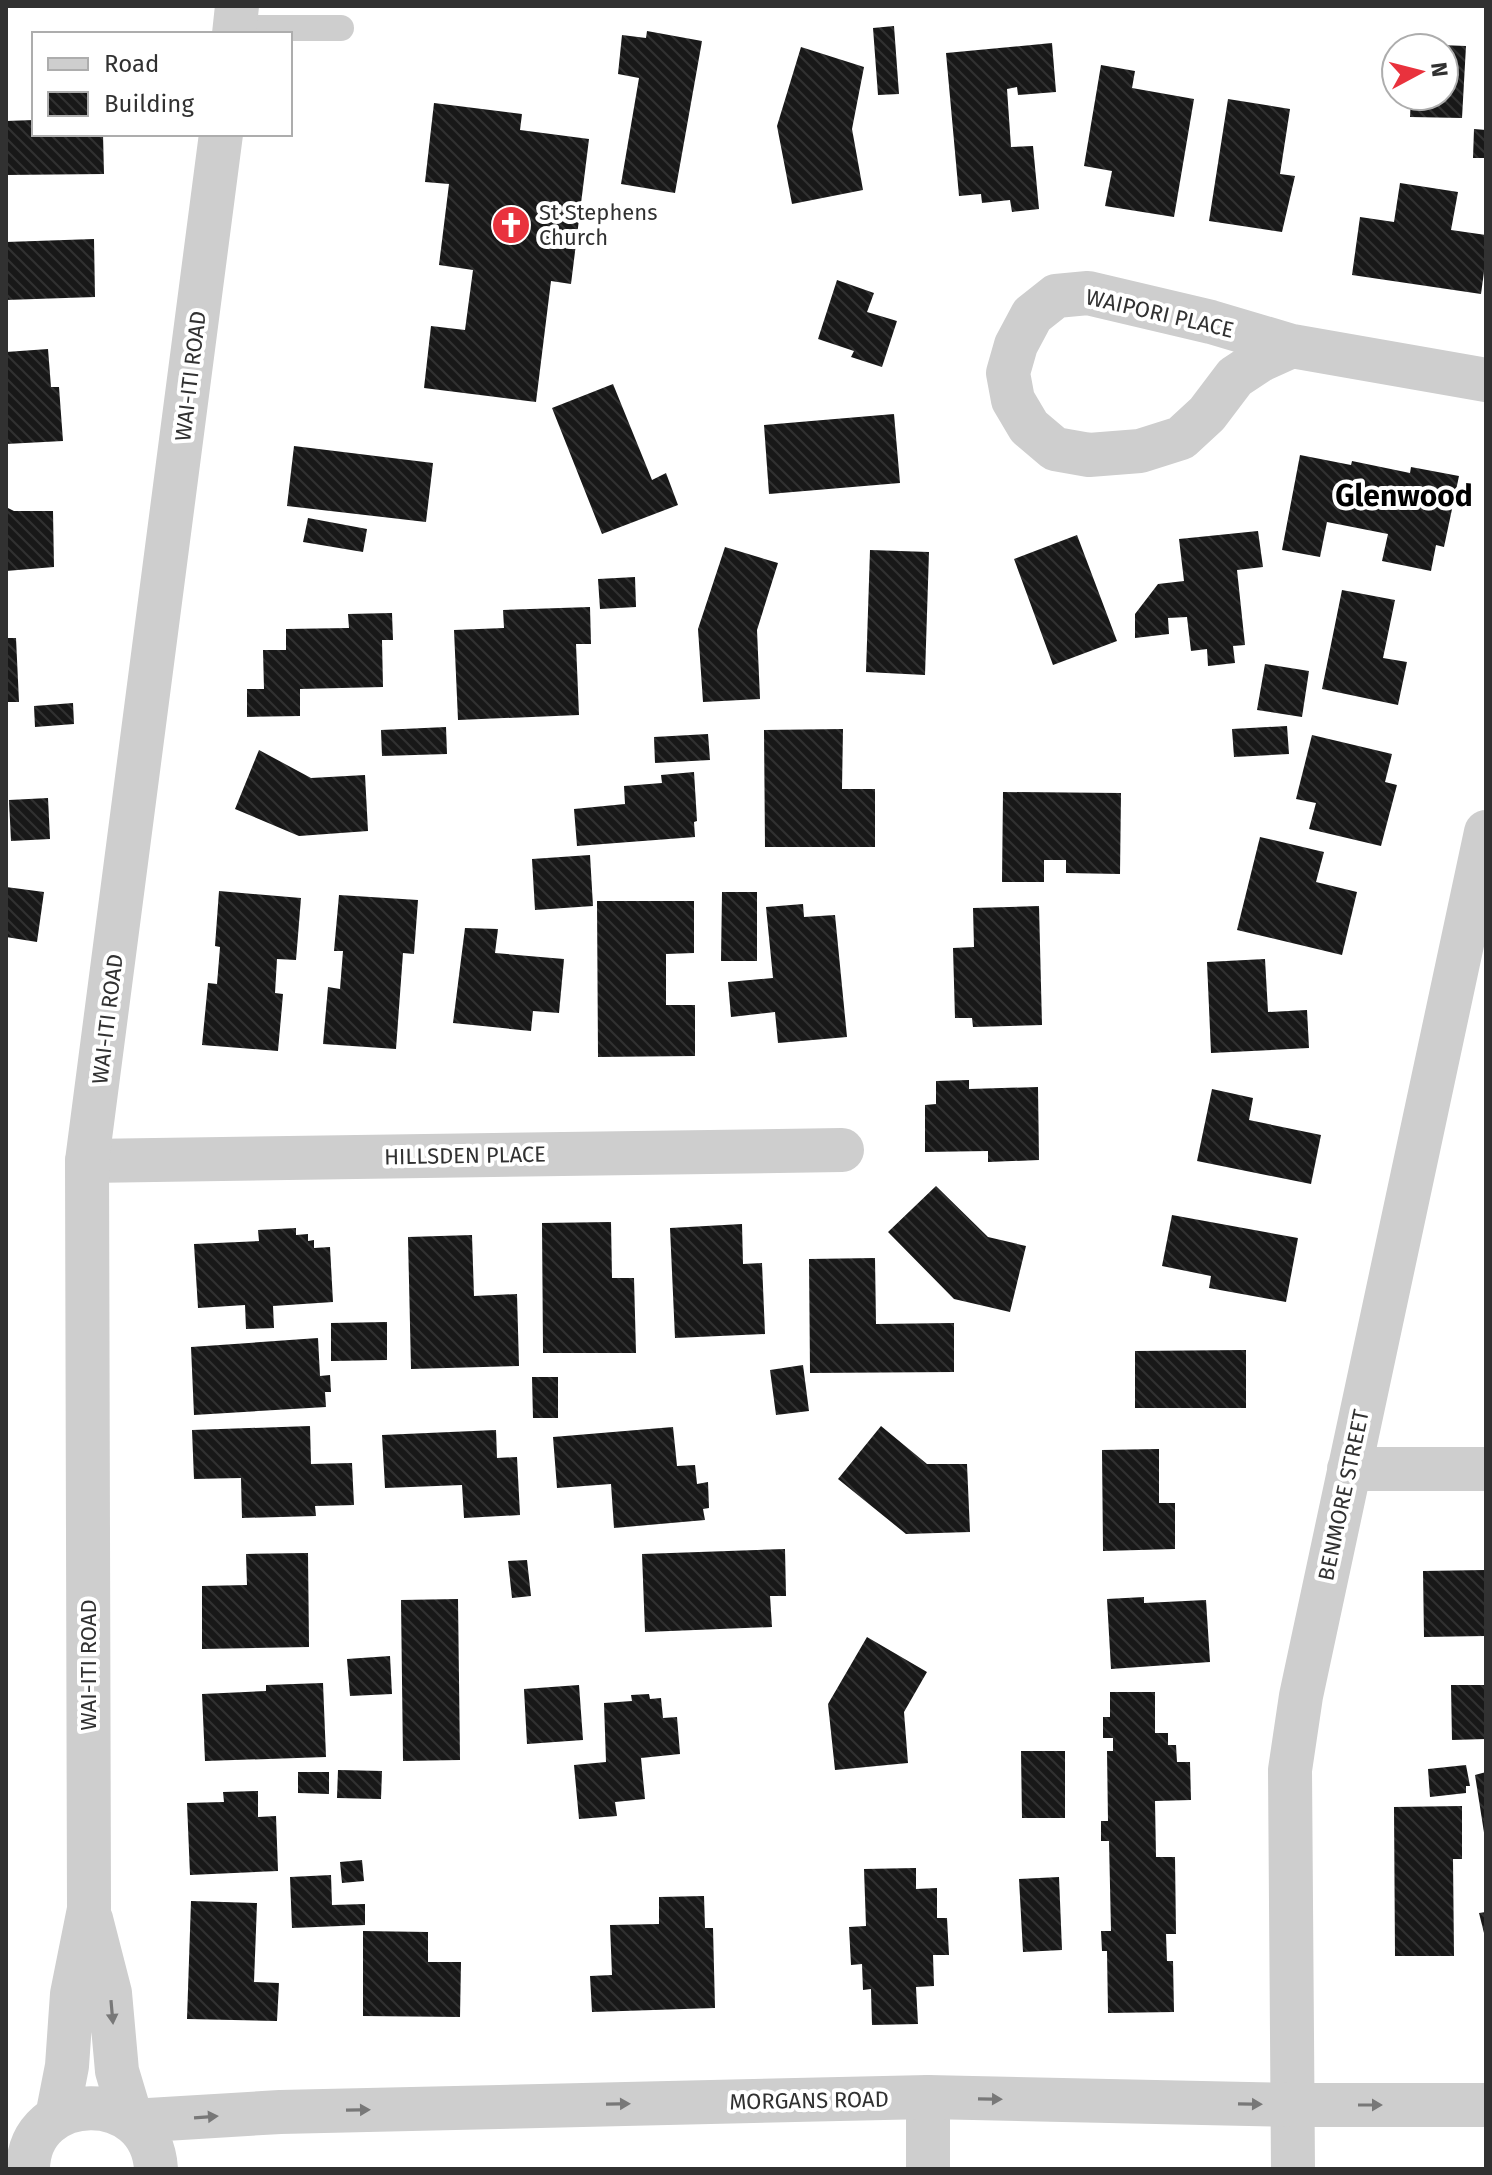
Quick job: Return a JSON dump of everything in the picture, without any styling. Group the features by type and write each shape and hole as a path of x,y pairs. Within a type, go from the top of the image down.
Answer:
{"street":[{"name":"WAI-ITI ROAD","path":"31,2147 67,2066 72,1994 89,1909 87,1161 221,136"},
{"name":"WAIPORI PLACE","path":"1292,346 1261,360 1235,377 1207,414 1181,438 1140,451 1089,455 1055,449 1029,427 1013,400 1008,373 1016,345 1032,315 1056,296 1088,293 1211,322 1292,346 1486,380"},
{"name":"BENMORE STREET","path":"1293,2169 1290,1770 1301,1696 1486,832"},
{"name":"HILLSDEN PLACE","path":"87,1161 842,1150"},
{"path":"1349,1469 1486,1469"},
{"name":"WAI-ITI ROAD","path":"89,1909 110,1993 117,2071 132,2121 147,2137 156,2169"},
{"path":"928,2097 928,2169"},
{"name":"MORGANS ROAD","path":"132,2121 280,2112 928,2097 1292,2105 1486,2105"},
{"path":"31,2147 73,2110 91,2106 112,2110 132,2121"}],"lane":[{"path":"235,23 341,28"}],"building":[{"path":"894,26 899,94 878,95 873,28"},
{"path":"647,31 702,41 675,193 621,184 639,78 618,74 622,35 646,38"},
{"path":"1052,43 1056,92 1018,95 1017,87 1007,89 1011,147 1033,146 1039,209 1012,212 1010,200 982,203 981,194 959,196 946,53"},
{"path":"1460,46 1466,46 1462,118 1410,117 1410,112 1460,112"},
{"path":"801,47 864,67 852,129 863,190 792,204 777,126"},
{"path":"1101,65 1135,71 1132,88 1194,99 1174,217 1105,206 1112,171 1084,166"},
{"path":"1228,99 1290,109 1280,174 1295,176 1282,232 1209,221"},
{"name":"St Stephens Church","path":"434,103 522,114 520,130 589,139 571,284 551,281 536,402 424,388 431,326 465,330 473,270 439,265 449,184 425,182"},
{"path":"32,120 32,136 103,136 104,174 6,175 6,121"},
{"path":"1474,129 1486,130 1486,158 1473,158"},
{"path":"1400,183 1458,192 1451,230 1486,235 1481,294 1352,275 1360,217 1394,222"},
{"path":"94,239 95,297 6,300 6,242"},
{"path":"837,280 874,293 867,312 897,321 882,367 851,357 854,351 818,339"},
{"path":"48,349 51,387 59,387 63,441 6,444 6,352"},
{"path":"613,384 652,480 666,473 678,505 602,534 552,408"},
{"path":"894,414 900,483 769,494 764,425"},
{"path":"294,446 433,463 426,522 287,506"},
{"path":"1300,455 1351,465 1352,461 1410,473 1411,467 1459,476 1444,547 1436,545 1431,571 1382,561 1388,534 1327,522 1320,557 1282,550"},
{"path":"6,507 14,511 53,511 54,567 6,571"},
{"path":"308,518 367,529 363,552 303,542"},
{"path":"1258,531 1263,567 1237,570 1245,645 1233,646 1235,663 1208,666 1207,649 1191,651 1187,617 1168,618 1169,634 1135,638 1135,614 1158,584 1184,581 1179,539"},
{"path":"1077,535 1117,641 1053,665 1014,559"},
{"path":"725,547 778,563 757,630 760,699 703,702 698,629"},
{"path":"870,550 929,552 925,675 866,672"},
{"path":"635,577 636,607 600,609 598,579"},
{"path":"1342,590 1395,600 1383,658 1407,662 1398,705 1322,689"},
{"path":"590,607 591,644 576,644 579,715 458,720 454,630 504,628 503,610"},
{"path":"392,613 393,640 382,640 383,687 300,689 300,716 247,717 247,689 264,689 263,650 286,650 286,629 349,628 348,614"},
{"path":"6,638 16,638 19,702 6,702"},
{"path":"1265,664 1309,671 1302,717 1257,710"},
{"path":"73,703 74,724 35,727 34,706"},
{"path":"1287,726 1289,754 1234,757 1232,729"},
{"path":"446,727 447,754 382,756 381,730"},
{"path":"843,729 842,789 875,789 875,847 765,847 764,730"},
{"path":"708,734 710,760 655,763 654,737"},
{"path":"1312,735 1392,754 1385,782 1397,785 1381,846 1309,829 1316,803 1296,799"},
{"path":"259,750 311,778 365,775 368,831 299,836 235,809"},
{"path":"694,772 695,837 577,846 574,809 625,804 624,786 662,783 661,775"},
{"path":"1003,792 1121,793 1120,874 1066,873 1066,860 1044,860 1044,882 1002,882"},
{"path":"48,798 50,839 11,841 9,800"},
{"path":"1260,837 1324,852 1316,882 1357,892 1342,955 1237,930"},
{"path":"590,855 593,906 535,910 532,859"},
{"path":"6,887 44,892 37,942 6,937"},
{"path":"219,891 301,898 296,960 277,959 275,993 283,994 278,1051 202,1045 208,983 217,984 220,947 215,946"},
{"path":"722,892 757,892 757,961 721,961"},
{"path":"339,895 418,900 414,954 403,953 396,1049 323,1044 328,987 340,989 343,951 334,951"},
{"path":"597,901 694,901 694,953 666,954 666,1005 695,1005 695,1056 598,1057"},
{"path":"803,904 804,917 835,915 847,1037 778,1043 775,1012 731,1017 728,982 773,978 766,907"},
{"path":"1039,906 1042,1025 973,1027 972,1018 955,1018 953,948 974,947 973,908"},
{"path":"465,928 498,929 495,953 564,959 559,1013 533,1011 531,1031 453,1023"},
{"path":"1265,959 1268,1012 1307,1010 1309,1048 1211,1053 1207,962"},
{"path":"969,1080 969,1089 1038,1087 1039,1160 988,1162 988,1151 925,1152 925,1105 936,1104 936,1081"},
{"path":"1212,1089 1253,1098 1249,1120 1321,1135 1311,1184 1197,1161"},
{"path":"936,1186 988,1237 1026,1246 1010,1312 954,1299 888,1232"},
{"path":"1172,1215 1298,1238 1286,1302 1209,1288 1211,1276 1162,1266"},
{"path":"611,1222 612,1278 634,1278 636,1353 543,1353 542,1223"},
{"path":"742,1224 743,1264 762,1263 765,1334 675,1338 670,1228"},
{"path":"296,1228 296,1235 308,1234 308,1241 314,1240 314,1248 330,1247 333,1302 273,1306 274,1328 246,1329 245,1305 198,1308 194,1244 259,1241 258,1230"},
{"path":"472,1235 474,1296 517,1294 519,1366 411,1369 408,1237"},
{"path":"875,1258 876,1324 954,1323 954,1372 810,1373 809,1259"},
{"path":"387,1322 387,1360 331,1361 331,1323"},
{"path":"318,1338 320,1376 330,1375 331,1392 325,1392 326,1407 194,1415 191,1347"},
{"path":"1246,1350 1246,1408 1135,1408 1135,1351"},
{"path":"803,1365 809,1411 776,1415 770,1370"},
{"path":"532,1377 558,1377 558,1418 533,1418"},
{"path":"310,1426 311,1464 352,1463 354,1505 315,1506 316,1516 242,1518 241,1478 194,1479 192,1430"},
{"path":"881,1426 927,1464 967,1464 970,1532 906,1534 838,1479"},
{"path":"673,1427 677,1466 695,1465 697,1484 708,1482 709,1508 703,1509 705,1520 614,1528 611,1484 557,1488 553,1437"},
{"path":"496,1430 497,1458 517,1457 520,1515 464,1518 462,1485 385,1488 382,1435"},
{"path":"1159,1449 1159,1503 1175,1503 1175,1549 1103,1551 1102,1450"},
{"path":"785,1549 786,1596 770,1596 772,1627 645,1632 642,1554"},
{"path":"308,1553 309,1647 202,1649 202,1586 247,1585 246,1554"},
{"path":"527,1560 531,1596 512,1598 508,1561"},
{"path":"1486,1570 1486,1636 1424,1637 1423,1571"},
{"path":"1144,1597 1144,1603 1206,1600 1210,1662 1111,1669 1107,1599"},
{"path":"458,1599 460,1760 403,1761 401,1600"},
{"path":"867,1637 927,1672 904,1712 908,1763 835,1770 828,1704"},
{"path":"390,1656 392,1694 350,1696 347,1659"},
{"path":"323,1683 326,1757 205,1761 202,1694 266,1691 266,1685"},
{"path":"579,1685 583,1740 527,1744 524,1689"},
{"path":"1451,1685 1486,1685 1486,1739 1452,1740"},
{"path":"1110,1692 1155,1692 1155,1733 1168,1733 1168,1745 1176,1745 1177,1762 1190,1762 1191,1800 1155,1801 1156,1857 1175,1857 1176,1934 1166,1934 1167,1961 1173,1961 1174,2012 1108,2013 1107,1951 1102,1951 1101,1931 1111,1931 1109,1841 1101,1841 1101,1821 1108,1821 1107,1751 1113,1751 1113,1738 1103,1738 1103,1717 1110,1717"},
{"path":"649,1694 650,1699 661,1698 663,1718 677,1717 680,1754 641,1758 645,1799 615,1802 617,1816 579,1819 574,1765 606,1762 604,1703 632,1701 631,1695"},
{"path":"1021,1751 1065,1751 1065,1818 1022,1818"},
{"path":"1466,1765 1470,1786 1466,1786 1466,1793 1430,1797 1428,1769"},
{"path":"338,1770 382,1771 381,1799 337,1798"},
{"path":"298,1772 329,1772 329,1794 298,1793"},
{"path":"1486,1772 1486,1839 1485,1839 1475,1775"},
{"path":"258,1791 258,1817 276,1816 278,1871 190,1875 187,1803 224,1802 223,1792"},
{"path":"1462,1806 1462,1859 1453,1859 1454,1956 1395,1956 1394,1807"},
{"path":"362,1860 364,1881 342,1883 340,1862"},
{"path":"916,1868 916,1889 937,1888 937,1918 947,1918 949,1955 933,1955 934,1986 916,1987 918,2024 872,2025 871,1989 863,1990 862,1964 851,1965 849,1927 866,1926 864,1869"},
{"path":"331,1875 332,1905 365,1904 365,1925 292,1928 290,1877"},
{"path":"1059,1877 1062,1950 1023,1952 1019,1879"},
{"path":"704,1896 705,1928 713,1928 715,2008 592,2012 590,1976 612,1975 610,1925 659,1924 659,1897"},
{"path":"191,1901 257,1903 254,1982 279,1983 277,2021 187,2019"},
{"path":"1486,1912 1486,1937 1485,1937 1479,1913"},
{"path":"363,1931 428,1932 428,1962 461,1962 460,2017 363,2016"}],"place":[{"name":"St Stephens Church","path":"511,225"}],"district":[{"name":"Glenwood","path":"1404,496"}]}
